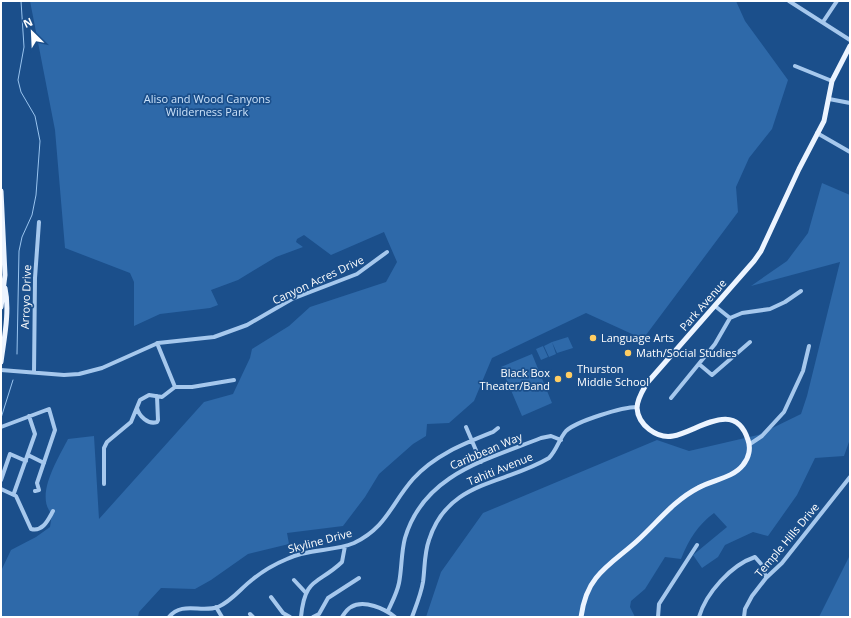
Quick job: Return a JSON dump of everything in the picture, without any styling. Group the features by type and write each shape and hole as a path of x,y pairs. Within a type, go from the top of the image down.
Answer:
{"main road":[{"name":"Park Avenue","path":"637,407 641,393 647,383 754,261 767,241 798,169 824,121 832,81 850,46"},
{"path":"1,191 5,249 5,287 1,308"},
{"path":"1,362 5,336 7,296 5,287"},
{"path":"582,617 585,599 591,585 603,570 682,498 699,487 734,473 740,469 747,459 750,444 747,436 740,426 730,420 724,419 711,421 674,436 657,434 642,424 637,407"}],"street":[{"path":"789,1 850,40"},
{"path":"823,22 837,1"},
{"path":"795,66 832,81"},
{"path":"829,99 850,103"},
{"path":"818,133 850,152"},
{"name":"Arroyo Drive","path":"34,373 35,278 39,222"},
{"name":"Canyon Acres Drive","path":"1,370 64,375 89,372 157,343 214,337 248,325 292,299 357,274 387,252"},
{"path":"672,398 715,344 730,318 742,312 770,309 785,302 801,291"},
{"path":"715,306 730,318"},
{"path":"700,364 712,375 750,342"},
{"path":"157,343 174,387"},
{"path":"750,444 762,436 784,412 803,370 809,346"},
{"path":"104,484 104,448 107,442 131,422 140,400 144,396 166,396 174,387 192,387 234,380"},
{"path":"136,408 147,421 152,423 157,422 157,396"},
{"name":"Tahiti Avenue","path":"412,617 423,584 426,550 429,540 437,522 448,507 464,494 476,487 542,462 554,453 566,432 574,426 619,408 637,407"},
{"path":"1,427 49,409 55,430 37,483 39,490 35,492"},
{"path":"14,493 35,434 29,416"},
{"path":"466,427 481,462"},
{"name":"Skyline Drive","path":"169,617 180,609 216,607 228,602 254,579 288,558 307,551 345,546 355,542 377,529 406,487 425,467 445,452 493,432 498,428"},
{"name":"Caribbean Way","path":"388,611 399,583 402,554 406,535 419,508 431,493 450,477 481,462 541,438 551,436 561,440"},
{"path":"1,480 10,454 26,460"},
{"path":"28,456 44,462"},
{"name":"Temple Hills Drive","path":"744,617 747,602 766,578 782,563 850,477"},
{"path":"1,489 14,493 18,498 30,529 39,529 44,526 54,511"},
{"path":"658,617 659,604 696,545"},
{"path":"301,617 302,602 306,593 314,582 342,562 345,546"},
{"path":"699,617 705,601 720,583 747,560 755,557 759,561 766,578"},
{"path":"313,617 319,614 328,598 359,578"},
{"path":"294,580 306,593"},
{"path":"271,597 283,613 290,617"},
{"path":"342,617 351,607 365,604 388,611 396,617"},
{"path":"216,607 222,617"}],"green space":[{"name":"Aliso and Wood Canyons Wilderness Park","path":"30,1 736,1 745,21 788,80 772,129 749,158 736,187 738,212 643,339 586,313 492,358 474,401 449,423 427,424 426,436 413,444 379,474 365,497 343,526 287,533 289,544 248,554 211,580 195,589 161,588 139,612 138,617 1,617 1,571 11,550 36,537 50,527 52,514 47,506 47,487 54,466 68,439 94,436 99,519 204,402 233,394 250,358 252,349 289,326 310,307 386,282 397,262 384,232 331,255 304,235 297,239 296,242 303,247 276,257 238,280 211,290 218,305 210,308 160,314 134,326 134,282 130,273 65,248 55,130"},
{"path":"822,183 850,195 850,439 844,456 815,458 797,495 768,536 753,532 725,545 718,557 702,568 693,555 727,527 714,513 703,522 694,533 681,559 665,557 645,589 631,601 630,607 635,617 426,617 441,572 483,513 657,440 689,451 758,435 801,414 807,396 840,262 751,286 787,261 808,233"},
{"path":"568,337 573,348 557,353 552,342"},
{"path":"552,342 556,354 549,357 544,346"},
{"path":"543,346 548,357 541,360 536,349"},
{"path":"532,354 552,403 522,416 501,367"},
{"path":"850,555 850,617 819,617"}],"waterway":[{"path":"17,354 19,251 22,237 32,215 36,195 40,141 35,116 21,92 18,80 24,47 21,1"},
{"path":"1,418 13,380"}],"place":[{"name":"Language Arts","path":"593,338"},
{"name":"Math/Social Studies","path":"628,353"},
{"name":"Thurston Middle School","path":"569,375"},
{"name":"Black Box Theater/Band","path":"558,379"}]}
